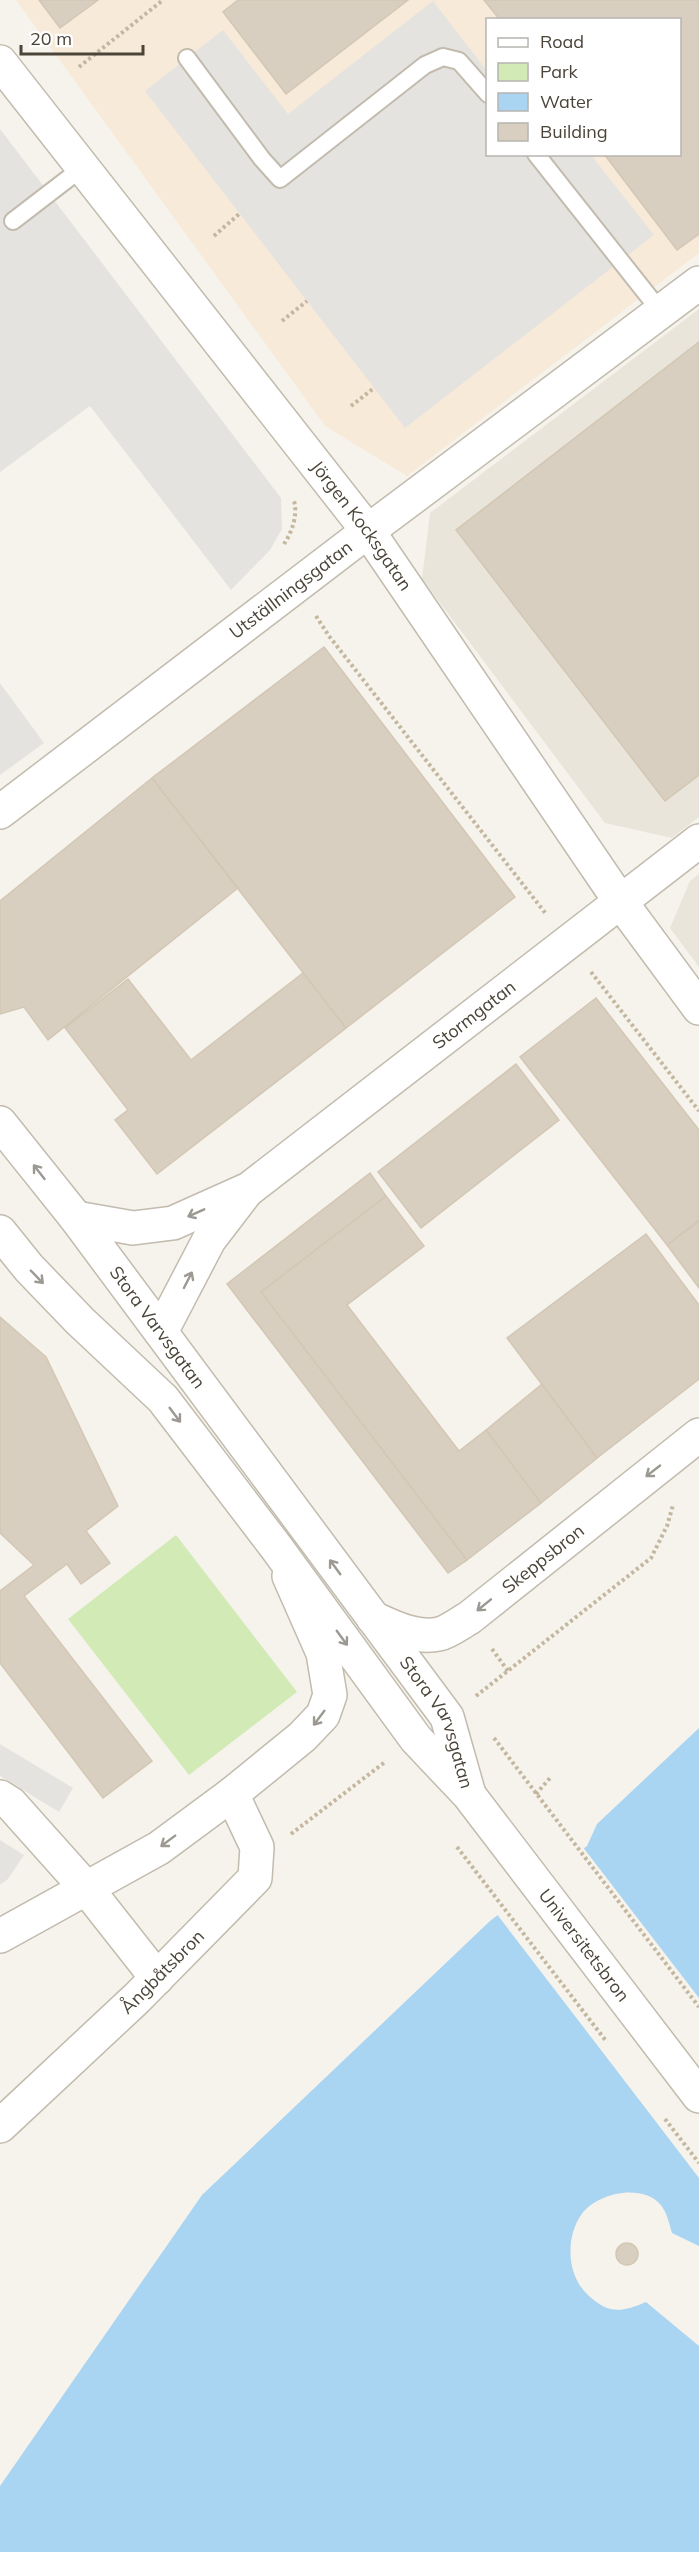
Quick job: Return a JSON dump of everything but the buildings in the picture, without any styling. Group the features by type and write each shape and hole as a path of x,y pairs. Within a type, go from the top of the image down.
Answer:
{"street":[{"name":"Jörgen Kocksgatan","path":"0,62 368,531 620,901 699,1008"},
{"name":"Utställningsgatan","path":"0,812 368,531 699,283"},
{"name":"Stormgatan","path":"161,1332 209,1240 249,1189 567,941 699,842"},
{"name":"Stora Varvsgatan","path":"0,1123 76,1218 447,1718 469,1795"},
{"name":"Stormgatan","path":"76,1218 133,1228 172,1223 249,1189"},
{"name":"Stora Varvsgatan","path":"0,1232 51,1291 163,1399 276,1547 416,1739 469,1795"},
{"name":"Skeppsbron","path":"373,1618 398,1630 418,1635 440,1634 469,1618 699,1435"},
{"path":"0,1936 159,1848 232,1794 302,1737 323,1715 330,1695 323,1653 276,1547"},
{"name":"Ångbåtsbron","path":"0,2126 157,1978 255,1878 257,1847 232,1794"},
{"name":"Universitetsbron","path":"469,1795 699,2096"},
{"path":"0,1797 12,1804 87,1889 157,1978"}],"lane":[{"path":"187,58 262,159 280,179 425,65 443,57 459,61 486,92"},
{"path":"538,156 661,312"},
{"path":"13,221 82,168"}],"path":[{"path":"79,67 163,0"},
{"path":"214,236 239,214"},
{"path":"282,321 307,301"},
{"path":"351,406 374,388"},
{"path":"291,493 296,507 292,533 279,552 329,636 699,1111"},
{"path":"447,1718 651,1558 667,1526 676,1494"},
{"path":"490,1734 699,2007"},
{"path":"257,1847 285,1839 416,1739"},
{"path":"536,1794 550,1778"},
{"path":"496,1898 612,2049"},
{"path":"663,2115 699,2163"}],"shaded area":[{"path":"16,0 699,0 699,253 407,476 325,426"},
{"path":"433,1 486,70 486,156 592,156 654,235 405,428 145,91 223,30 288,114"},
{"path":"0,129 281,498 282,529 270,550 231,590 90,406 0,472"},
{"path":"699,309 699,817 672,838 605,823 422,579 430,513"},
{"path":"0,683 44,743 0,775"},
{"path":"699,874 699,967 670,928 690,881"},
{"path":"0,1744 73,1788 59,1812 0,1776"},
{"path":"0,1840 24,1855 8,1879 0,1885"}],"green space":[{"path":"176,1535 297,1692 189,1775 68,1619"}],"water":[{"path":"699,1728 699,2246 672,2233 664,2210 652,2198 631,2192 619,2193 597,2201 581,2215 572,2235 571,2257 572,2268 581,2287 603,2306 616,2310 646,2302 699,2346 699,2552 0,2552 0,2486 202,2195 490,1921 587,1846 597,1824"}],"pier":[{"path":"582,1846 699,1998 699,2178 496,1913"}]}
